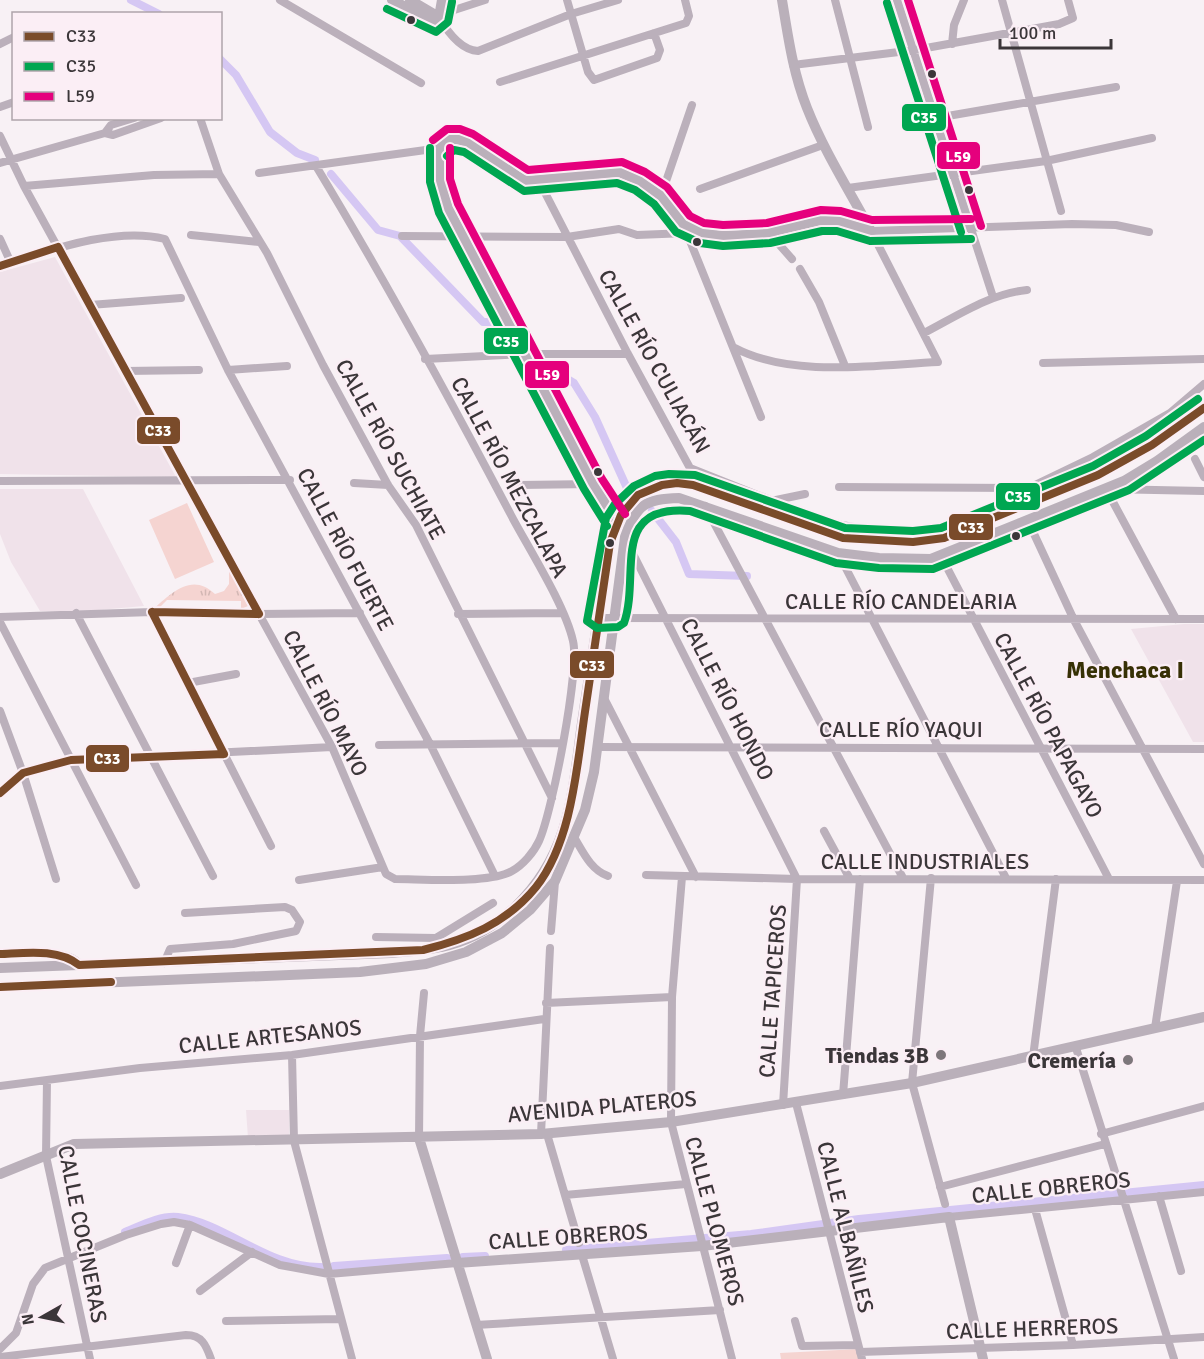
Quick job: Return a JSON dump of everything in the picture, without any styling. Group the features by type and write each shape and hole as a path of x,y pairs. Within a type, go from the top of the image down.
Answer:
{"street":[{"path":"279,0 421,82"},
{"path":"392,0 439,20 484,0"},
{"path":"410,0 439,20 455,39 473,51 571,14 618,0"},
{"path":"439,20 442,0"},
{"path":"567,0 590,78 594,80 657,58 660,50 654,33"},
{"path":"500,82 584,57 688,20 685,0"},
{"path":"735,348 755,358 767,360 845,366 938,362 871,231 823,145 806,106 793,65 782,0"},
{"path":"835,0 868,127"},
{"path":"897,0 993,297"},
{"path":"952,44 954,25 964,0"},
{"path":"1002,0 1061,211"},
{"path":"793,65 915,50 1011,34 1070,21 1074,14 1068,0"},
{"path":"936,118 1116,87"},
{"path":"661,196 692,105"},
{"path":"105,133 111,125 127,120"},
{"path":"0,163 105,133 113,135 155,120"},
{"name":"CALLE RÍO SUCHIATE","path":"201,120 219,174 259,242 388,485 416,525 458,614 552,798"},
{"name":"CALLE RÍO MAYO","path":"0,136 24,186 332,747 389,878 495,876"},
{"path":"848,188 1046,162 1152,138"},
{"path":"259,173 440,148 450,139 465,140 513,175 526,181 619,172 640,181 661,196 685,229 735,348 760,417"},
{"path":"700,189 823,145"},
{"path":"440,148 438,165 442,194 593,484 616,520"},
{"name":"CALLE RÍO MEZCALAPA","path":"316,166 361,241 425,359 562,613 573,640 574,653 569,698 552,798 539,841 529,856 512,871 495,876"},
{"path":"24,186 154,175 219,174"},
{"name":"CALLE RÍO CULIACÁN","path":"539,181 690,468 842,525 876,531 926,531 958,522 1093,457 1162,418 1204,384"},
{"path":"402,236 462,234 567,237 619,229 637,235 685,229 723,236 769,233 821,220 839,221 871,231 1116,225 1149,232"},
{"path":"769,233 792,259"},
{"path":"191,236 259,242"},
{"name":"CALLE RÍO FUERTE","path":"58,247 110,238 165,239 228,370 290,480 430,744 495,876"},
{"path":"0,239 11,262"},
{"path":"0,266 58,247"},
{"path":"800,269 819,302 845,366"},
{"path":"924,333 993,297 1005,292 1027,290"},
{"path":"90,305 181,298"},
{"path":"425,359 525,354 628,354"},
{"path":"1043,363 1204,359"},
{"path":"228,370 287,366"},
{"path":"125,370 199,370"},
{"path":"0,968 391,953 481,933 502,920 535,888 554,859 563,832 597,618 616,520 624,507 640,494 657,485 678,482 693,485 832,535 881,542 913,542 944,538 969,530 1098,476 1152,445 1204,408"},
{"path":"0,987 360,972 426,964 466,952 502,933 530,910 555,881 585,810 604,698 624,537 633,515 645,504 657,498 678,498 705,506 838,553 887,559 941,556 1106,489 1157,461 1204,427"},
{"path":"1195,459 1204,477"},
{"path":"0,481 290,480"},
{"path":"354,483 388,485"},
{"path":"520,485 593,484"},
{"path":"839,487 1026,488"},
{"path":"1106,489 1204,491"},
{"path":"1106,489 1176,619"},
{"path":"774,500 805,494"},
{"path":"705,506 903,878"},
{"path":"1028,521 1074,620 1204,864"},
{"path":"832,535 842,525"},
{"path":"876,531 881,542"},
{"name":"CALLE RÍO HONDO","path":"624,537 797,879"},
{"path":"838,553 869,619 1006,878"},
{"name":"CALLE RÍO PAPAGAYO","path":"941,556 1109,879"},
{"path":"0,617 152,612 360,613"},
{"path":"152,612 271,846"},
{"path":"76,613 148,756 213,876"},
{"path":"458,614 562,613"},
{"name":"CALLE RÍO CANDELARIA","path":"597,618 1204,619"},
{"path":"0,622 136,885"},
{"path":"188,683 236,674"},
{"path":"569,698 585,701"},
{"path":"604,698 696,877"},
{"path":"0,711 23,773 56,879"},
{"path":"379,745 561,743"},
{"path":"0,793 23,773 71,760 332,747"},
{"name":"CALLE RÍO YAQUI","path":"597,747 1204,748"},
{"path":"824,831 850,879"},
{"path":"574,837 590,863 600,873 608,876"},
{"path":"299,880 383,867"},
{"name":"CALLE INDUSTRIALES","path":"646,875 797,879 1204,880"},
{"name":"CALLE PLOMEROS","path":"682,877 672,997 670,1122 732,1359"},
{"path":"931,878 912,1083 945,1204"},
{"name":"CALLE TAPICEROS","path":"783,1105 797,879"},
{"path":"843,1095 860,879"},
{"path":"1033,1057 1056,879"},
{"path":"551,931 555,881"},
{"path":"1155,1028 1177,881"},
{"path":"376,937 439,943 493,903"},
{"path":"164,963 170,949 233,944 296,931 300,922 292,910 285,907 185,913"},
{"path":"550,948 544,1019 544,1134 579,1243"},
{"path":"0,954 69,957 79,965"},
{"path":"61,984 78,971 79,965"},
{"path":"424,993 420,1036 419,1138 487,1359"},
{"path":"546,1003 672,997"},
{"name":"AVENIDA PLATEROS","path":"0,1174 74,1144 544,1134 670,1122 912,1083 1076,1048 1204,1017"},
{"name":"CALLE ARTESANOS","path":"0,1086 140,1068 292,1055 544,1019"},
{"path":"1076,1048 1101,1134 1174,1359"},
{"path":"292,1055 294,1141 352,1359"},
{"name":"CALLE COCINERAS","path":"47,1080 46,1156 90,1359"},
{"name":"CALLE ALBAÑILES","path":"796,1103 860,1352"},
{"path":"1101,1134 1204,1106"},
{"path":"940,1187 1105,1144"},
{"path":"565,1195 686,1184"},
{"name":"CALLE OBREROS","path":"0,1349 16,1333 39,1273 148,1227 174,1222 190,1225 280,1265 329,1271 582,1255 827,1225 949,1217 1035,1209 1123,1197 1204,1192"},
{"path":"1159,1196 1181,1271"},
{"path":"1035,1209 1073,1346"},
{"path":"949,1217 982,1353"},
{"path":"176,1263 190,1225"},
{"path":"200,1291 252,1252"},
{"path":"582,1255 613,1359"},
{"path":"476,1324 720,1310"},
{"path":"225,1321 340,1319"},
{"name":"CALLE HERREROS","path":"795,1321 802,1346 860,1352 982,1353 1204,1338"},
{"path":"0,1357 87,1345 195,1335 202,1340 211,1359"}],"shaded area":[{"path":"55,257 176,477 0,474 0,272"},
{"path":"0,489 83,489 144,606 76,612 40,611 11,562 0,534"},
{"path":"1204,624 1204,742 1193,742 1131,629"},
{"path":"246,1110 289,1110 289,1138 248,1138"}],"green space":[{"path":"187,503 214,562 175,579 149,520"},
{"path":"229,569 248,606 241,609 241,601 167,600 157,610 152,610 174,592 189,585 206,587 215,594 224,591 229,584"},
{"path":"859,1349 862,1359 781,1359 780,1353"}],"waterway":[{"path":"131,0 155,12"},
{"path":"222,61 236,75 270,132 297,153 315,160"},
{"path":"331,174 378,230 400,236 483,322 502,322"},
{"path":"542,364 574,383 595,417 627,488"},
{"path":"652,511 676,542 689,574 747,576"},
{"path":"566,1250 751,1234 859,1219 1204,1185"},
{"path":"125,1232 157,1219 178,1217 213,1227 283,1260 321,1267"},
{"path":"463,1257 485,1256"},
{"path":"334,1266 447,1258"}],"transit line":[{"name":"L59","path":"908,0 981,226"},
{"name":"C35","path":"387,9 436,32 448,22 452,2"},
{"name":"C35","path":"887,3 961,232"},
{"name":"L59","path":"433,140 447,129 460,129 473,134 528,170 622,162 645,172 667,187 690,216 704,223 723,225 767,223 821,210 841,211 872,220 971,219"},
{"name":"C35","path":"430,148 430,182 439,213 584,489 607,526"},
{"name":"L59","path":"450,148 450,179 458,204 602,479 625,514"},
{"name":"C35","path":"447,156 454,150 464,152 524,191 617,183 635,190 654,204 676,232 700,243 723,246 770,243 822,231 837,231 870,241 971,239"},
{"name":"C33","path":"58,247 259,614"},
{"name":"C33","path":"0,266 58,247"},
{"name":"C35","path":"1198,399 1146,436 1093,466 941,528 913,531 845,528 695,475 655,476 634,486 615,504 606,518 587,621 597,628 618,627 624,623 633,546 638,531 647,519 664,512 690,511 836,563 879,568 933,569 1129,490 1204,440"},
{"name":"C33","path":"0,954 51,954 79,965 423,950 470,935 499,920 524,900 536,887 558,847 566,824 576,776 610,543 621,515 638,495 662,485 677,483 693,485 843,538 913,542 944,538 1098,475 1152,445 1204,408"},
{"name":"C33","path":"152,612 224,754"},
{"name":"C33","path":"152,612 259,614"},
{"name":"C33","path":"0,793 23,773 71,760 224,754"},
{"name":"C33","path":"0,987 111,982"}],"place":[{"name":"Tiendas 3B","path":"941,1055"},
{"name":"Cremería","path":"1128,1060"}],"district":[{"name":"Menchaca I","path":"1125,670"}]}
